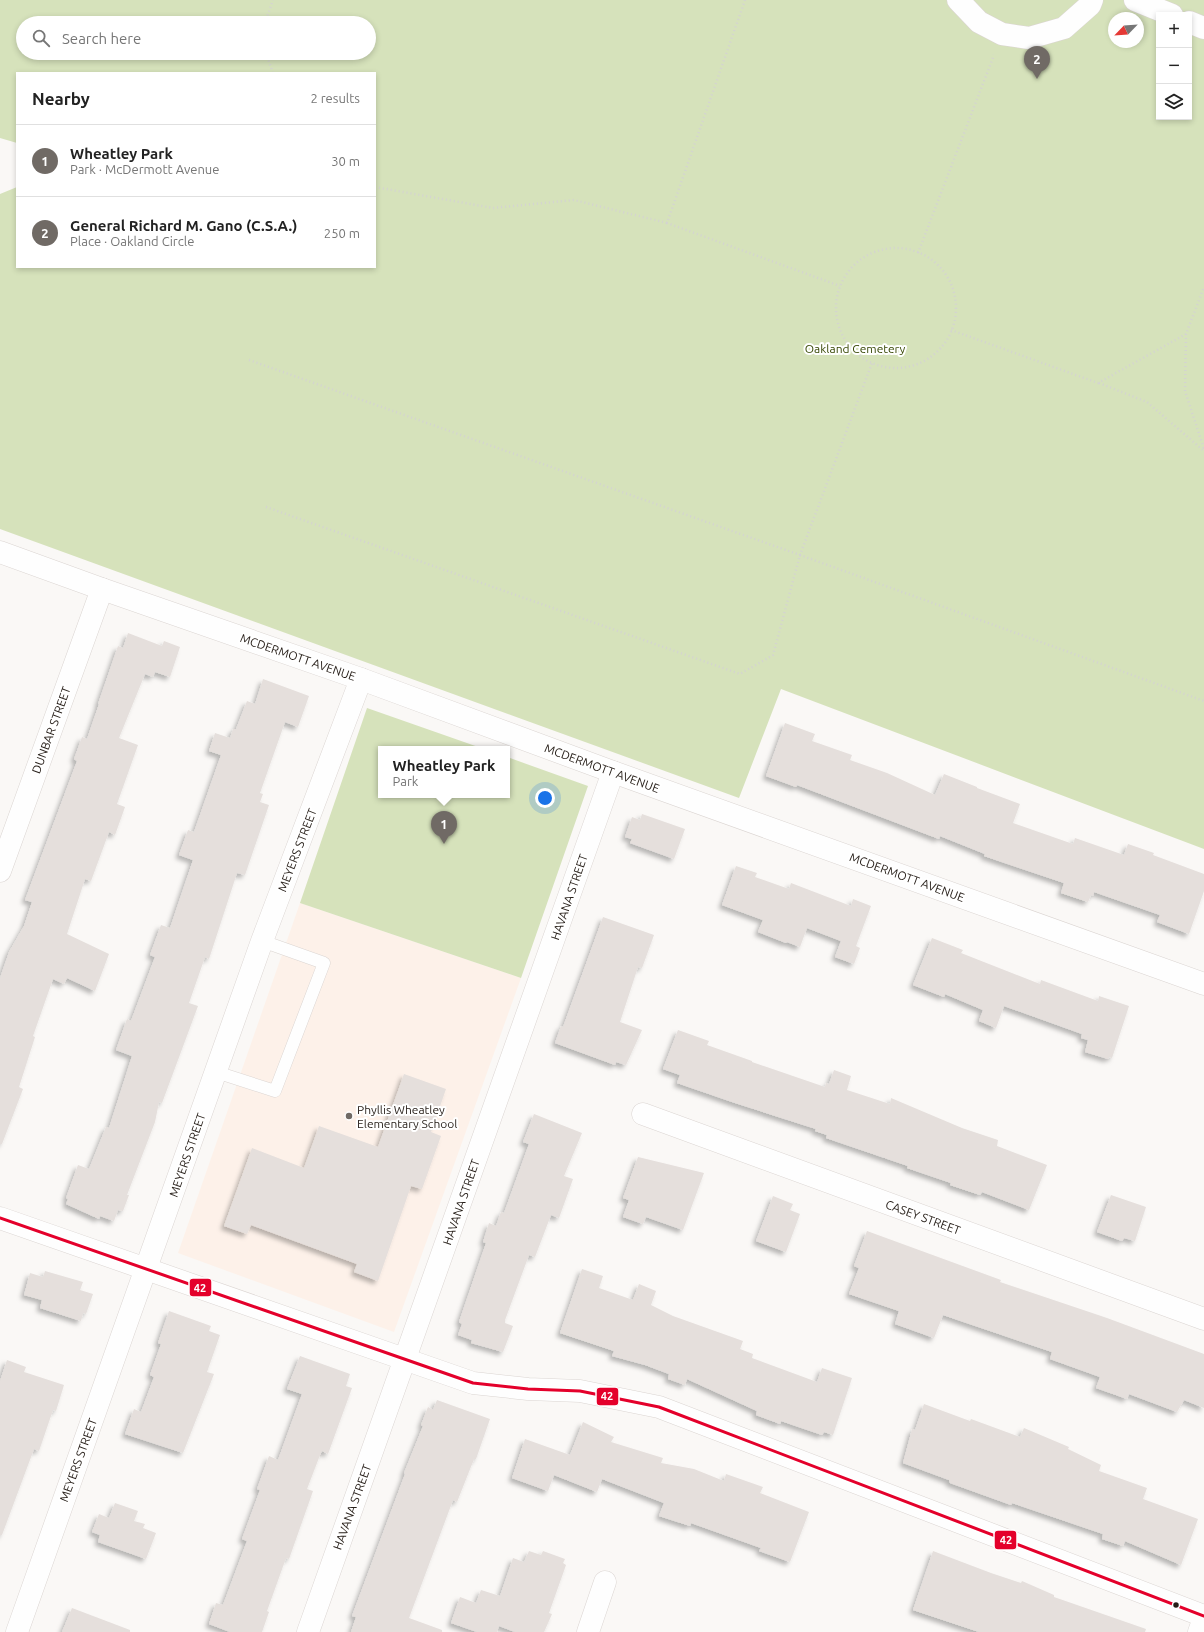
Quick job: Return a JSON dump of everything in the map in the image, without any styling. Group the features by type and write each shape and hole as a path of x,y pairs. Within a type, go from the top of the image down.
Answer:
{"street":[{"path":"958,0 979,22 1002,34 1029,38 1064,28 1090,5 1092,0"},
{"path":"1135,0 1165,12"},
{"path":"1192,23 1204,28"},
{"name":"MCDERMOTT AVENUE","path":"0,552 361,679 613,772 1204,984"},
{"name":"DUNBAR STREET","path":"0,871 102,589"},
{"name":"MEYERS STREET","path":"17,1632 262,941 361,679"},
{"name":"HAVANA STREET","path":"308,1632 613,772"},
{"name":"CASEY STREET","path":"643,1114 1204,1319"},
{"path":"0,1218 406,1358 473,1383 528,1390 580,1391 659,1407 1204,1617 1199,1632"},
{"path":"588,1632 605,1582"}],"lane":[{"path":"216,1072 275,1091 324,963 262,941"}],"path":[{"path":"267,16 273,0"},
{"path":"668,222 746,0"},
{"path":"918,253 1002,34"},
{"path":"268,60 273,72"},
{"path":"376,187 493,208 574,200 668,222 840,286"},
{"path":"888,248 909,249 927,256 943,270 953,288 956,308 955,322 946,341 936,354 918,364 893,368 872,363 858,354 844,338 839,326 836,305 840,286 858,262 876,251 888,248"},
{"path":"1204,287 1186,334 1185,391 1204,450"},
{"path":"951,330 1098,382 1147,402 1204,450"},
{"path":"1098,382 1186,334"},
{"path":"249,360 800,555 1204,701"},
{"path":"266,507 740,674 773,655 800,555 872,363"}],"shaded area":[{"name":"Phyllis Wheatley Elementary School","path":"300,903 521,978 394,1332 178,1253"}],"green space":[{"name":"Oakland Cemetery","path":"0,0 1204,0 1204,849 781,689 739,798 0,529 0,194 16,187 16,268 376,268 376,72 16,72 16,143 0,138"},
{"path":"367,708 475,746 378,746 378,798 510,798 510,758 588,786 521,978 300,903"}],"building":[{"path":"128,633 162,646 164,641 180,647 170,677 155,672 153,677 145,674 119,738 138,745 117,804 125,807 115,835 109,832 91,881 85,879 67,934 109,954 95,991 67,978 64,984 53,979 33,1036 35,1037 19,1087 23,1089 2,1144 0,1144 0,978 9,952 24,926 32,902 25,900 77,761 74,759 82,737 87,739 118,646 123,648"},
{"path":"263,679 309,696 298,727 285,722 260,793 263,794 260,802 269,805 245,875 237,873 209,959 205,957 189,1003 198,1006 162,1103 159,1102 155,1122 127,1195 129,1195 123,1211 118,1210 114,1221 100,1216 99,1219 66,1204 68,1199 66,1198 78,1165 89,1169 106,1127 109,1128 132,1056 116,1050 127,1019 131,1021 155,957 150,955 161,925 170,928 193,860 179,855 188,830 194,832 221,755 209,751 215,733 230,738 233,729 236,729 247,701 255,704"},
{"path":"785,723 815,734 812,741 852,755 850,760 887,773 935,795 944,774 1020,804 1013,823 1073,844 1075,838 1124,855 1128,844 1204,874 1204,891 1189,934 1157,922 1160,915 1094,892 1093,896 1091,895 1088,902 1061,893 1064,883 984,856 985,854 940,836 939,839 797,785 796,787 766,776"},
{"path":"642,814 685,829 674,859 630,843 632,839 625,837 632,817 640,820"},
{"path":"736,866 757,873 755,877 789,889 791,883 851,906 853,899 871,906 856,946 860,948 854,964 835,957 841,941 807,928 800,947 787,942 786,943 758,932 763,920 722,905"},
{"path":"603,917 654,935 642,968 638,967 620,1022 642,1030 626,1065 616,1062 615,1065 555,1043 561,1026 563,1027"},
{"path":"932,938 963,950 961,953 1040,984 1041,980 1098,1001 1099,996 1129,1006 1112,1058 1109,1057 1108,1059 1085,1052 1088,1040 1081,1038 1082,1034 1004,1006 996,1028 979,1021 983,1010 945,994 944,997 913,985"},
{"path":"678,1030 709,1041 707,1045 825,1087 826,1083 829,1084 834,1070 851,1076 847,1090 890,1104 891,1098 962,1128 998,1140 997,1146 1047,1165 1029,1210 982,1192 980,1195 950,1185 951,1183 907,1168 908,1166 826,1138 827,1135 815,1131 816,1129 677,1083 680,1075 663,1069"},
{"path":"404,1074 446,1089 431,1132 441,1136 422,1189 411,1186 378,1281 354,1272 357,1264 251,1225 247,1234 224,1226 252,1148 304,1168 319,1126 378,1147"},
{"path":"534,1114 582,1133 564,1176 573,1179 559,1218 551,1215 535,1257 529,1255 505,1320 505,1323 513,1326 503,1352 471,1343 472,1340 458,1335 462,1324 459,1322 486,1243 483,1242 489,1223 496,1226 501,1212 504,1213 529,1144 523,1142"},
{"path":"638,1157 704,1173 683,1230 646,1217 643,1224 623,1217 629,1200 623,1198"},
{"path":"1111,1195 1146,1207 1135,1241 1124,1238 1122,1241 1097,1232"},
{"path":"773,1196 793,1204 790,1210 800,1214 786,1252 756,1241"},
{"path":"867,1231 1001,1280 1000,1282 1107,1318 1204,1354 1204,1408 1184,1400 1177,1412 1129,1394 1127,1399 1096,1388 1100,1377 1050,1359 1052,1352 943,1315 934,1338 895,1324 899,1311 849,1294 859,1268 854,1266"},
{"path":"582,1269 603,1276 599,1288 633,1300 639,1284 656,1291 651,1305 673,1316 743,1341 740,1349 753,1354 752,1358 817,1382 822,1368 852,1378 833,1435 824,1432 822,1435 781,1421 780,1424 756,1415 757,1411 687,1379 685,1385 668,1379 669,1374 645,1365 612,1356 614,1351 560,1333"},
{"path":"45,1271 83,1282 80,1290 93,1294 86,1314 83,1313 81,1321 40,1308 42,1300 24,1295 30,1273 43,1277"},
{"path":"169,1311 211,1326 209,1331 220,1335 207,1372 214,1374 183,1453 125,1434 134,1409 141,1412 154,1377 150,1375 161,1344 158,1343"},
{"path":"300,1356 350,1374 346,1386 352,1388 328,1454 322,1451 307,1489 313,1491 289,1559 286,1558 267,1611 269,1612 262,1632 230,1632 209,1624 216,1603 223,1605 247,1541 242,1539 260,1490 257,1489 269,1456 278,1460 302,1394 287,1389"},
{"path":"7,1360 26,1367 24,1372 64,1385 56,1411 53,1410 39,1451 34,1449 2,1535 0,1535 0,1381"},
{"path":"437,1400 490,1419 476,1459 474,1459 457,1502 453,1500 409,1618 442,1630 442,1632 351,1632 356,1617 352,1616 405,1474 404,1473 423,1426 421,1425 428,1407 433,1410"},
{"path":"924,1404 1020,1437 1024,1428 1069,1447 1068,1449 1101,1465 1099,1471 1147,1488 1143,1499 1198,1519 1181,1565 1125,1541 1123,1546 1102,1539 1103,1534 1012,1503 1011,1505 950,1483 949,1480 903,1463 912,1429 915,1430"},
{"path":"583,1422 614,1437 611,1442 663,1458 661,1463 694,1469 724,1481 726,1474 763,1487 760,1493 809,1512 790,1562 759,1551 761,1548 691,1523 690,1526 659,1516 664,1503 602,1479 597,1492 554,1475 548,1491 512,1478 525,1439 570,1455"},
{"path":"115,1503 138,1511 134,1521 145,1524 143,1528 156,1533 146,1559 98,1542 100,1535 92,1532 99,1514 109,1518"},
{"path":"529,1551 541,1555 543,1551 565,1559 563,1563 566,1565 549,1613 552,1614 544,1632 515,1632 499,1626 497,1632 477,1632 451,1623 460,1597 476,1603 481,1590 500,1596 513,1558 524,1562"},
{"path":"933,1551 991,1573 1021,1583 1022,1581 1054,1595 1054,1597 1146,1629 1145,1632 979,1632 913,1610"},
{"path":"72,1608 130,1630 130,1632 62,1632"}],"transit line":[{"name":"42","path":"0,1218 473,1383 528,1389 580,1391 659,1407 1204,1616"}],"place":[{"name":"General Richard M. Gano (C.S.A.)","path":"1037,79"},
{"name":"Wheatley Park","path":"444,844"},
{"name":"Phyllis Wheatley Elementary School","path":"349,1116"}]}
